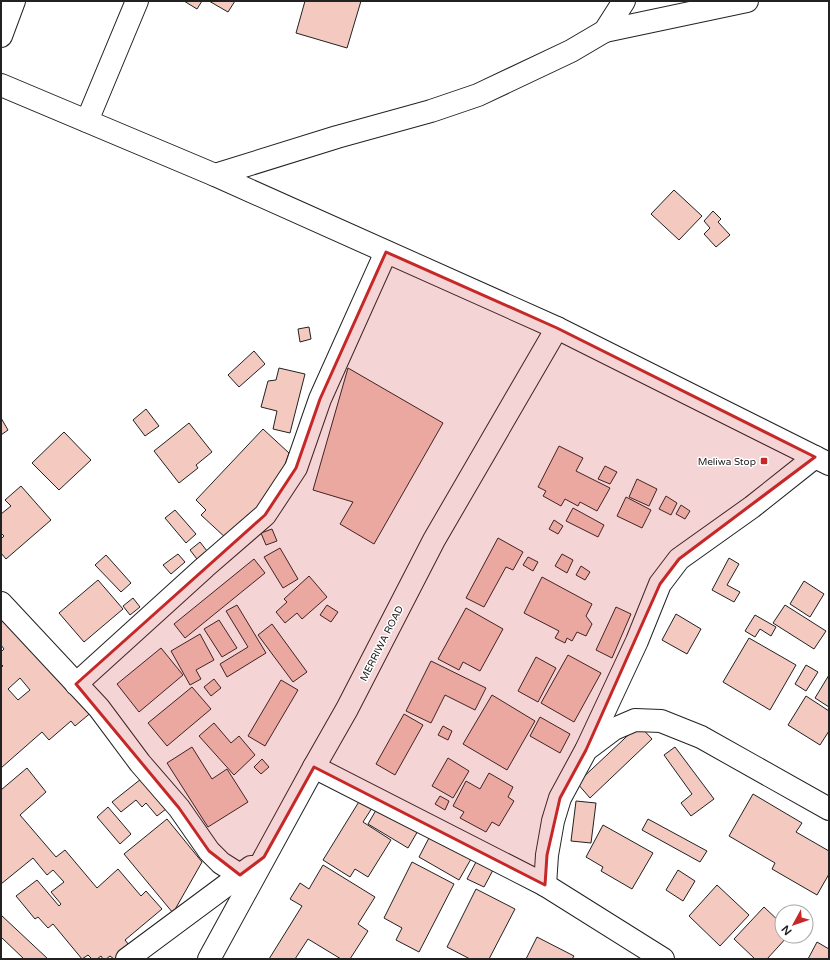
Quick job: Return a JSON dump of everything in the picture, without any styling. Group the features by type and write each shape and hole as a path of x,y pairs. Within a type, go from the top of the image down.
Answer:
{"main road":[{"path":"1,36 14,1"},
{"path":"87,121 137,1"},
{"path":"605,31 624,1"},
{"path":"215,174 337,137 424,114 478,95 571,51 605,31 747,1"},
{"path":"1,85 215,174 557,328 822,460"},
{"path":"76,684 205,567 265,515 296,468 320,399 386,252"},
{"name":"MERRIWA ROAD","path":"209,959 347,709 434,540 557,328"},
{"path":"545,885 547,855 553,821 560,798 586,750 637,641 660,584 679,559 752,506 822,460"},
{"path":"1,603 99,708 140,763 179,808 209,851 221,863 240,875"},
{"path":"586,750 614,729 635,720 662,720 701,737 829,809"},
{"path":"314,767 545,885 663,959"},
{"path":"127,959 264,857"}],"highlighted area":[{"path":"386,252 557,328 815,457 679,559 660,584 586,750 560,798 547,855 545,885 314,767 264,857 240,875 209,851 179,808 76,684 265,515 296,468 320,399"}],"building":[{"path":"184,1 202,1 197,9"},
{"path":"209,1 235,1 228,12"},
{"path":"305,1 361,1 347,48 296,33"},
{"path":"674,190 702,216 679,240 651,214"},
{"path":"713,211 721,219 718,222 730,235 716,247 704,234 710,228 704,221"},
{"path":"309,327 311,339 300,342 298,329"},
{"path":"254,351 265,364 239,387 228,375"},
{"path":"279,368 305,374 290,433 273,429 277,411 261,407 268,381 276,380"},
{"path":"348,368 443,423 374,544 340,524 353,502 313,490"},
{"path":"146,409 159,426 145,436 133,420"},
{"path":"1,418 8,430 1,435"},
{"path":"189,423 212,452 196,465 198,468 179,483 154,451"},
{"path":"263,429 289,453 278,485 227,539 201,515 206,510 196,500"},
{"path":"64,432 91,460 59,490 32,463"},
{"path":"559,446 583,458 576,471 610,488 597,511 580,502 578,506 565,499 561,506 543,496 546,491 538,487"},
{"path":"605,466 617,472 610,484 598,479"},
{"path":"637,479 657,489 649,506 629,497"},
{"path":"21,486 51,520 6,559 1,553 1,539 4,536 1,533 1,514 11,506 5,500"},
{"path":"666,496 677,503 671,515 659,509"},
{"path":"626,497 651,510 642,528 617,516"},
{"path":"681,505 690,511 685,519 676,514"},
{"path":"573,508 604,525 598,537 566,521"},
{"path":"175,510 196,534 186,543 165,518"},
{"path":"554,520 563,526 558,534 549,529"},
{"path":"272,529 277,541 266,545 261,533"},
{"path":"498,538 523,552 513,570 506,567 484,607 466,598"},
{"path":"200,542 207,551 197,559 190,550"},
{"path":"280,548 298,579 283,588 264,557"},
{"path":"178,554 185,562 171,574 163,565"},
{"path":"562,554 573,560 567,573 555,566"},
{"path":"106,555 131,583 121,592 95,565"},
{"path":"528,557 538,562 533,571 523,565"},
{"path":"729,558 739,564 727,585 740,592 734,602 712,590"},
{"path":"254,559 265,573 185,638 174,624"},
{"path":"581,566 590,572 585,580 576,575"},
{"path":"309,576 327,597 302,619 297,613 285,623 276,612 287,602 284,599"},
{"path":"542,577 592,604 586,616 592,624 586,636 577,632 572,641 567,638 565,643 555,638 559,631 524,613"},
{"path":"98,580 123,609 84,642 59,613"},
{"path":"804,581 824,594 810,617 790,604"},
{"path":"133,598 140,607 130,615 123,606"},
{"path":"237,605 266,653 227,677 220,664 248,647 226,611"},
{"path":"327,605 338,612 331,622 320,615"},
{"path":"785,605 826,631 814,649 773,623"},
{"path":"1,607 28,645 70,694 75,691 93,711 75,726 71,721 49,740 42,732 1,768 1,667 3,666 1,664 1,652 4,649 1,645","holes":["20,678 30,690 18,700 8,689"]},
{"path":"616,607 631,614 612,658 596,650"},
{"path":"466,608 503,629 480,671 463,662 459,670 438,659"},
{"path":"676,614 701,629 687,654 662,640"},
{"path":"755,615 776,627 771,636 760,629 755,637 745,631"},
{"path":"219,620 237,648 222,657 204,629"},
{"path":"272,624 307,672 293,682 258,635"},
{"path":"200,634 214,660 196,670 201,679 190,685 171,651"},
{"path":"749,638 796,665 770,710 723,682"},
{"path":"161,648 183,675 139,712 117,684"},
{"path":"568,655 601,673 574,722 541,703"},
{"path":"536,657 556,668 538,702 518,691"},
{"path":"431,661 486,688 475,710 445,695 431,723 406,711"},
{"path":"806,665 818,672 806,691 795,684"},
{"path":"829,675 829,707 815,698"},
{"path":"214,679 221,688 211,696 204,687"},
{"path":"281,680 298,690 265,746 248,736"},
{"path":"192,687 211,709 167,746 148,723"},
{"path":"492,695 535,721 507,770 463,744"},
{"path":"806,696 829,711 829,731 820,745 788,725"},
{"path":"404,714 423,725 395,775 376,764"},
{"path":"540,717 570,734 560,753 530,736"},
{"path":"214,723 231,743 239,736 255,755 234,775 199,736"},
{"path":"639,725 652,739 590,798 577,783"},
{"path":"443,726 452,731 448,740 438,735"},
{"path":"192,747 212,779 227,769 248,802 208,827 167,763"},
{"path":"675,747 714,799 691,816 681,803 692,794 664,755"},
{"path":"448,758 469,771 453,798 432,786"},
{"path":"262,759 269,767 261,774 254,767"},
{"path":"27,768 46,792 20,815 56,857 65,850 97,888 118,869 141,896 146,891 162,909 125,940 129,945 114,959 110,956 103,959 101,956 97,959 92,959 88,955 82,959 53,924 48,928 38,917 35,919 16,896 37,880 59,906 61,904 51,892 64,882 53,870 47,875 33,858 1,884 1,790"},
{"path":"489,773 513,787 508,797 514,801 499,826 492,822 486,832 460,818 464,812 453,806 466,781 480,789"},
{"path":"141,779 166,809 157,816 146,803 142,807 136,800 121,812 112,802"},
{"path":"753,794 802,823 796,832 829,851 829,874 817,895 772,869 775,863 729,836"},
{"path":"440,796 449,801 445,810 435,804"},
{"path":"360,800 372,808 363,822 391,840 368,877 355,869 350,877 323,860"},
{"path":"576,801 596,803 591,843 571,841"},
{"path":"379,805 419,829 408,848 368,824"},
{"path":"108,807 131,834 120,844 97,817"},
{"path":"167,819 202,862 173,913 124,854"},
{"path":"648,819 707,851 700,862 642,830"},
{"path":"603,825 653,853 632,889 601,871 603,867 586,857"},
{"path":"430,836 471,859 459,880 419,857"},
{"path":"412,862 454,884 419,952 396,940 402,928 384,918"},
{"path":"476,862 493,870 484,887 467,879"},
{"path":"323,865 375,897 358,924 368,931 350,959 341,959 308,939 295,959 269,959 302,906 290,899 300,883 309,889"},
{"path":"678,870 695,881 683,901 666,890"},
{"path":"717,885 749,915 720,946 689,916"},
{"path":"476,889 515,909 489,959 470,959 447,947"},
{"path":"764,907 774,916 774,944 781,944 767,959 755,959 734,939"},
{"path":"1,915 48,959 24,959 1,937"},
{"path":"537,937 574,956 572,959 526,959"},
{"path":"817,942 829,949 829,959 808,959"}],"place":[{"name":"Meliwa Stop","path":"764,461"}]}
